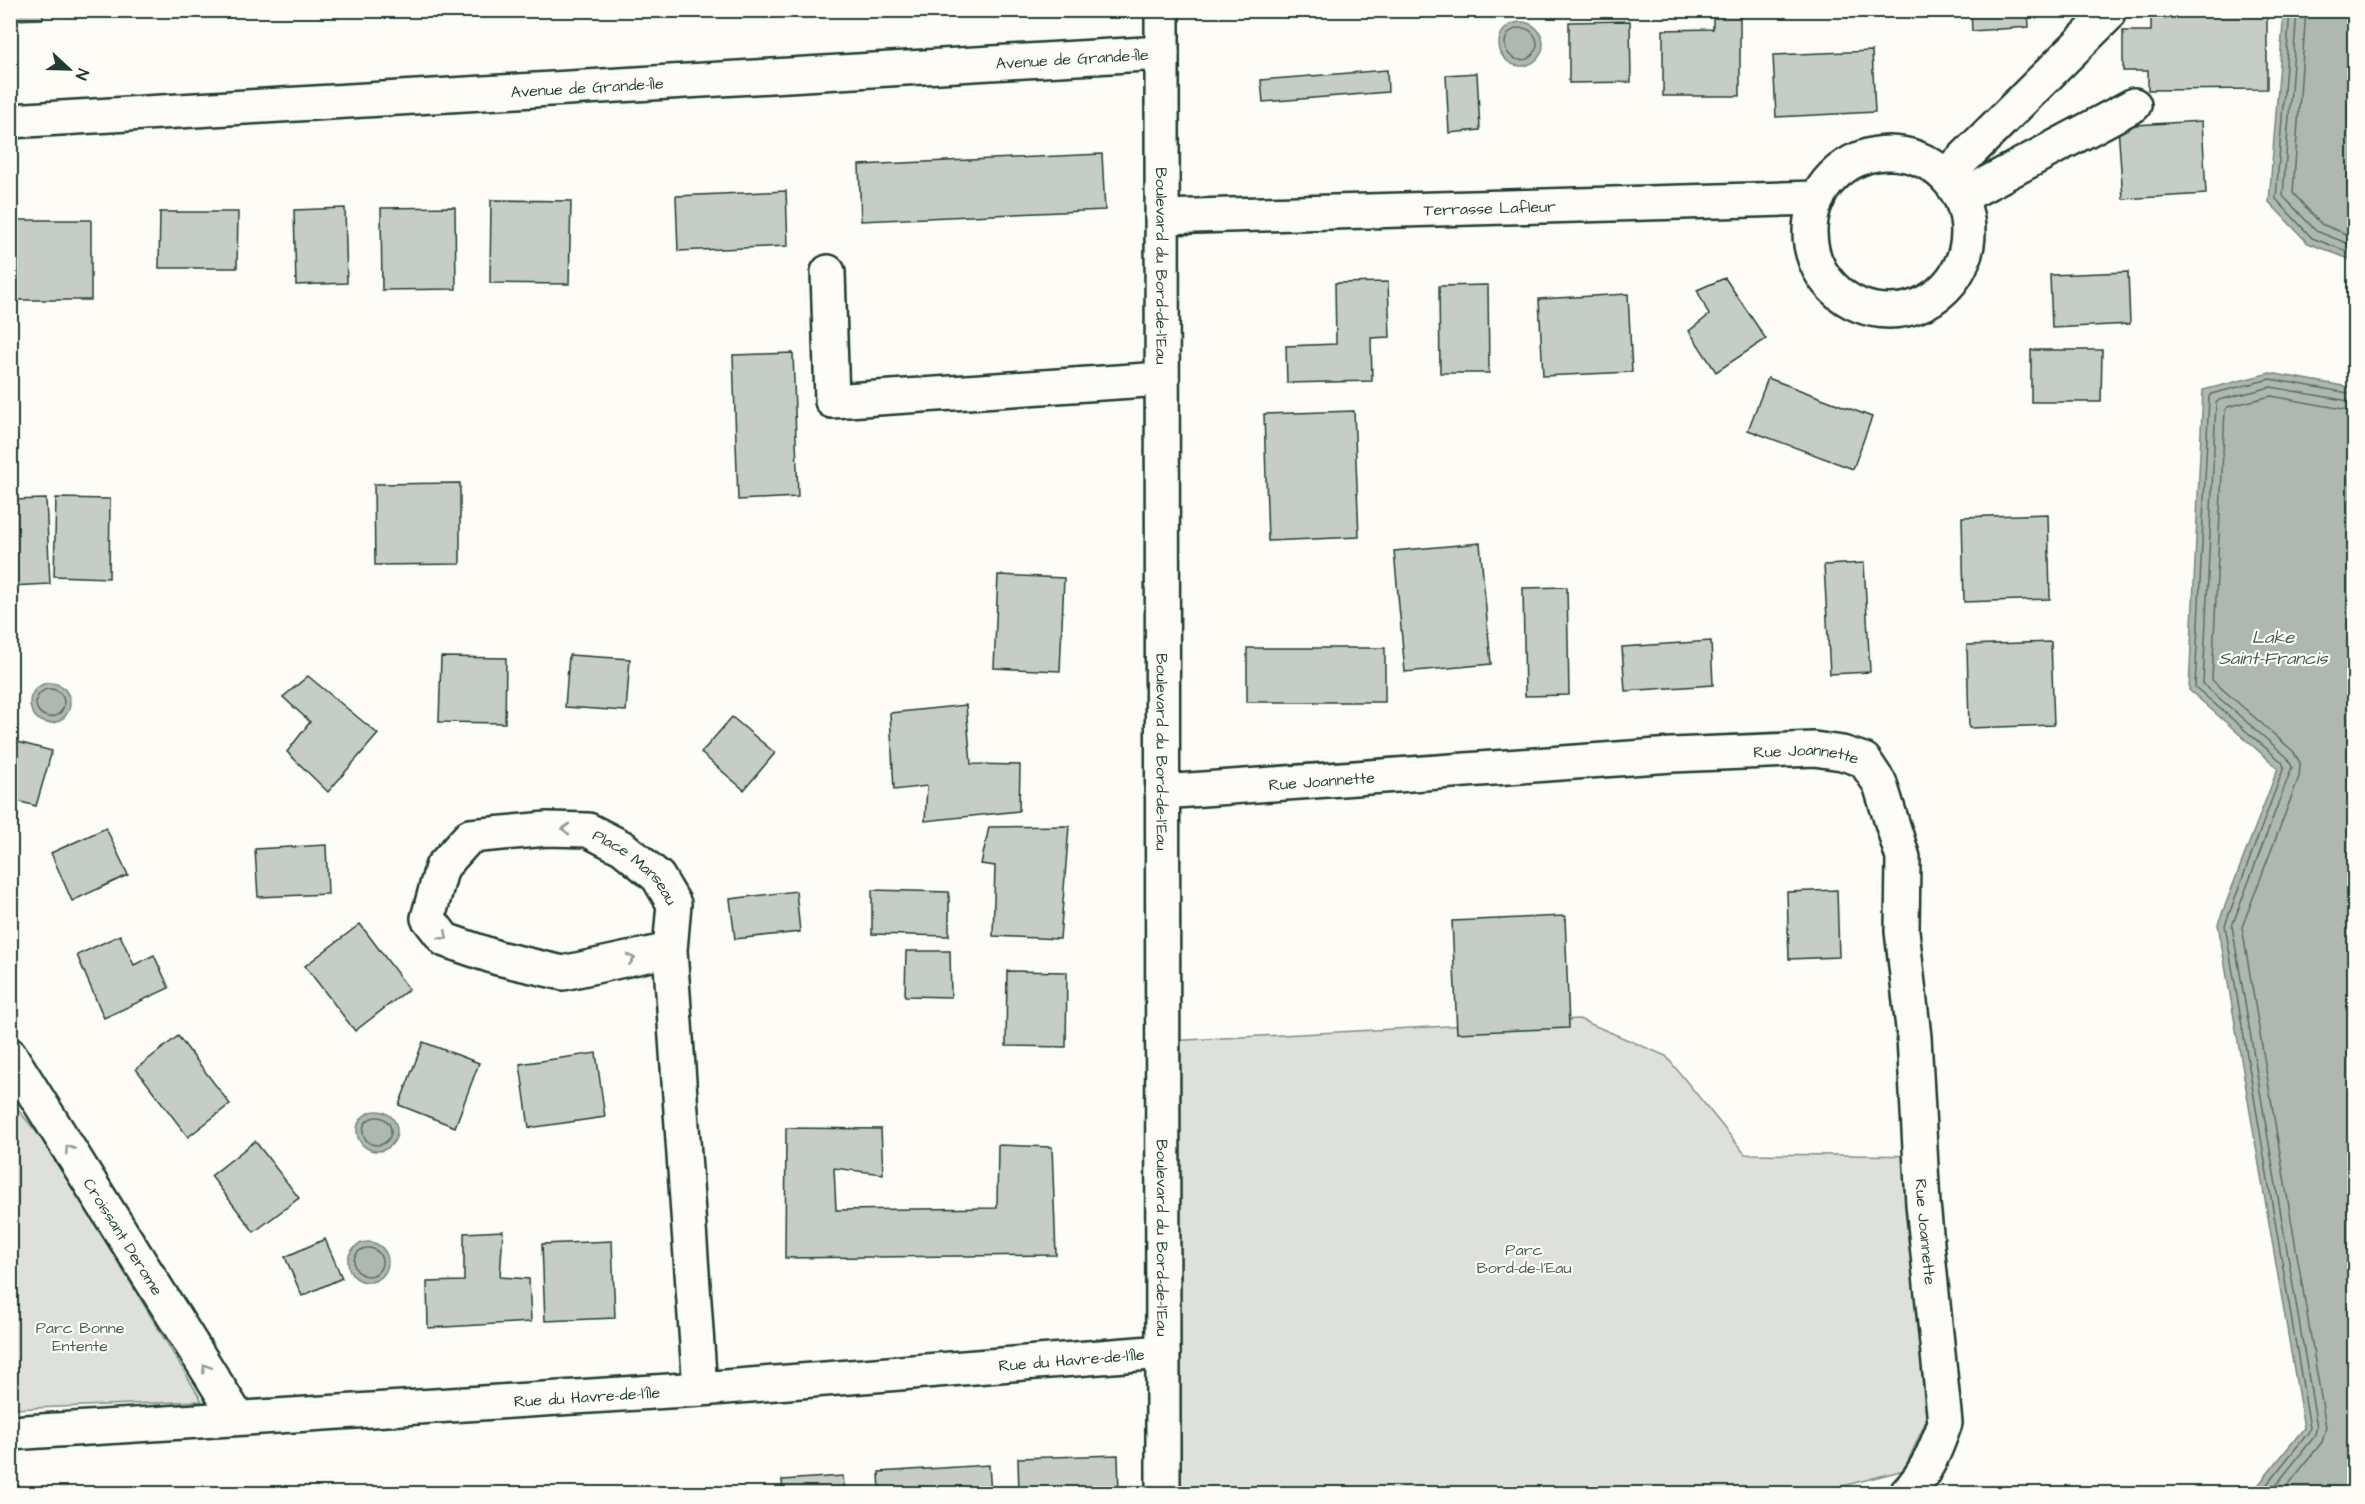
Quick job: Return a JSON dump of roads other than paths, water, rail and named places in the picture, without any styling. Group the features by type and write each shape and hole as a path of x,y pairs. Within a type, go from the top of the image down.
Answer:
{"street":[{"name":"Boulevard du Bord-de-l'Eau","path":"1162,10 1163,1494"},
{"path":"1953,186 2107,16"},
{"name":"Avenue de Grande-Île","path":"10,121 1162,53"},
{"path":"1953,186 2134,105"},
{"path":"1876,153 1901,153 1926,161 1953,186 1968,221 1967,246 1959,270 1944,290 1920,305 1894,312 1867,308 1842,296 1824,276 1812,252 1810,225 1818,198 1832,177 1852,162 1876,153"},
{"name":"Terrasse Lafleur","path":"1162,217 1818,198"},
{"path":"828,272 832,400 1162,380"},
{"name":"Rue Joannette","path":"1162,792 1684,754 1814,749 1842,753 1864,760 1880,784 1903,858 1902,931 1914,1037 1923,1204 1945,1423 1938,1444 1919,1480 1906,1494"},
{"name":"Place Manseau","path":"670,950 563,973 498,958 446,940 428,918 442,867 470,836 547,829 588,830 623,848 658,877 674,904 670,950 700,1389"},
{"name":"Croissant Derome","path":"10,1055 237,1417"},
{"name":"Rue du Havre-de-l'Île","path":"10,1433 700,1389 1163,1352"}],"water":[{"path":"2284,11 2354,11 2354,261 2308,243 2269,202"},
{"path":"1521,22 1530,23 1537,28 1542,35 1542,53 1537,60 1530,65 1521,66 1512,65 1505,60 1500,53 1499,44 1500,35 1505,28 1512,23"},
{"name":"Lake Saint-Francis","path":"2270,373 2354,388 2354,1493 2252,1493 2304,1428 2218,924 2278,768 2189,690 2203,390"},
{"path":"50,683 58,684 64,689 69,695 69,711 64,717 58,722 50,723 42,722 36,717 31,711 30,703 31,695 36,689 42,684"},
{"path":"377,1111 385,1112 391,1117 396,1123 396,1139 391,1145 385,1150 377,1151 369,1150 363,1145 358,1139 357,1131 358,1123 363,1117 369,1112"},
{"path":"368,1242 376,1243 382,1248 387,1254 387,1270 382,1276 376,1281 368,1282 360,1281 354,1276 349,1270 348,1262 349,1254 354,1248 360,1243"}],"park label":[{"name":"Parc Bord-de-l'Eau","path":"1524,1258"},
{"name":"Parc Bonne Entente","path":"80,1336"}]}
